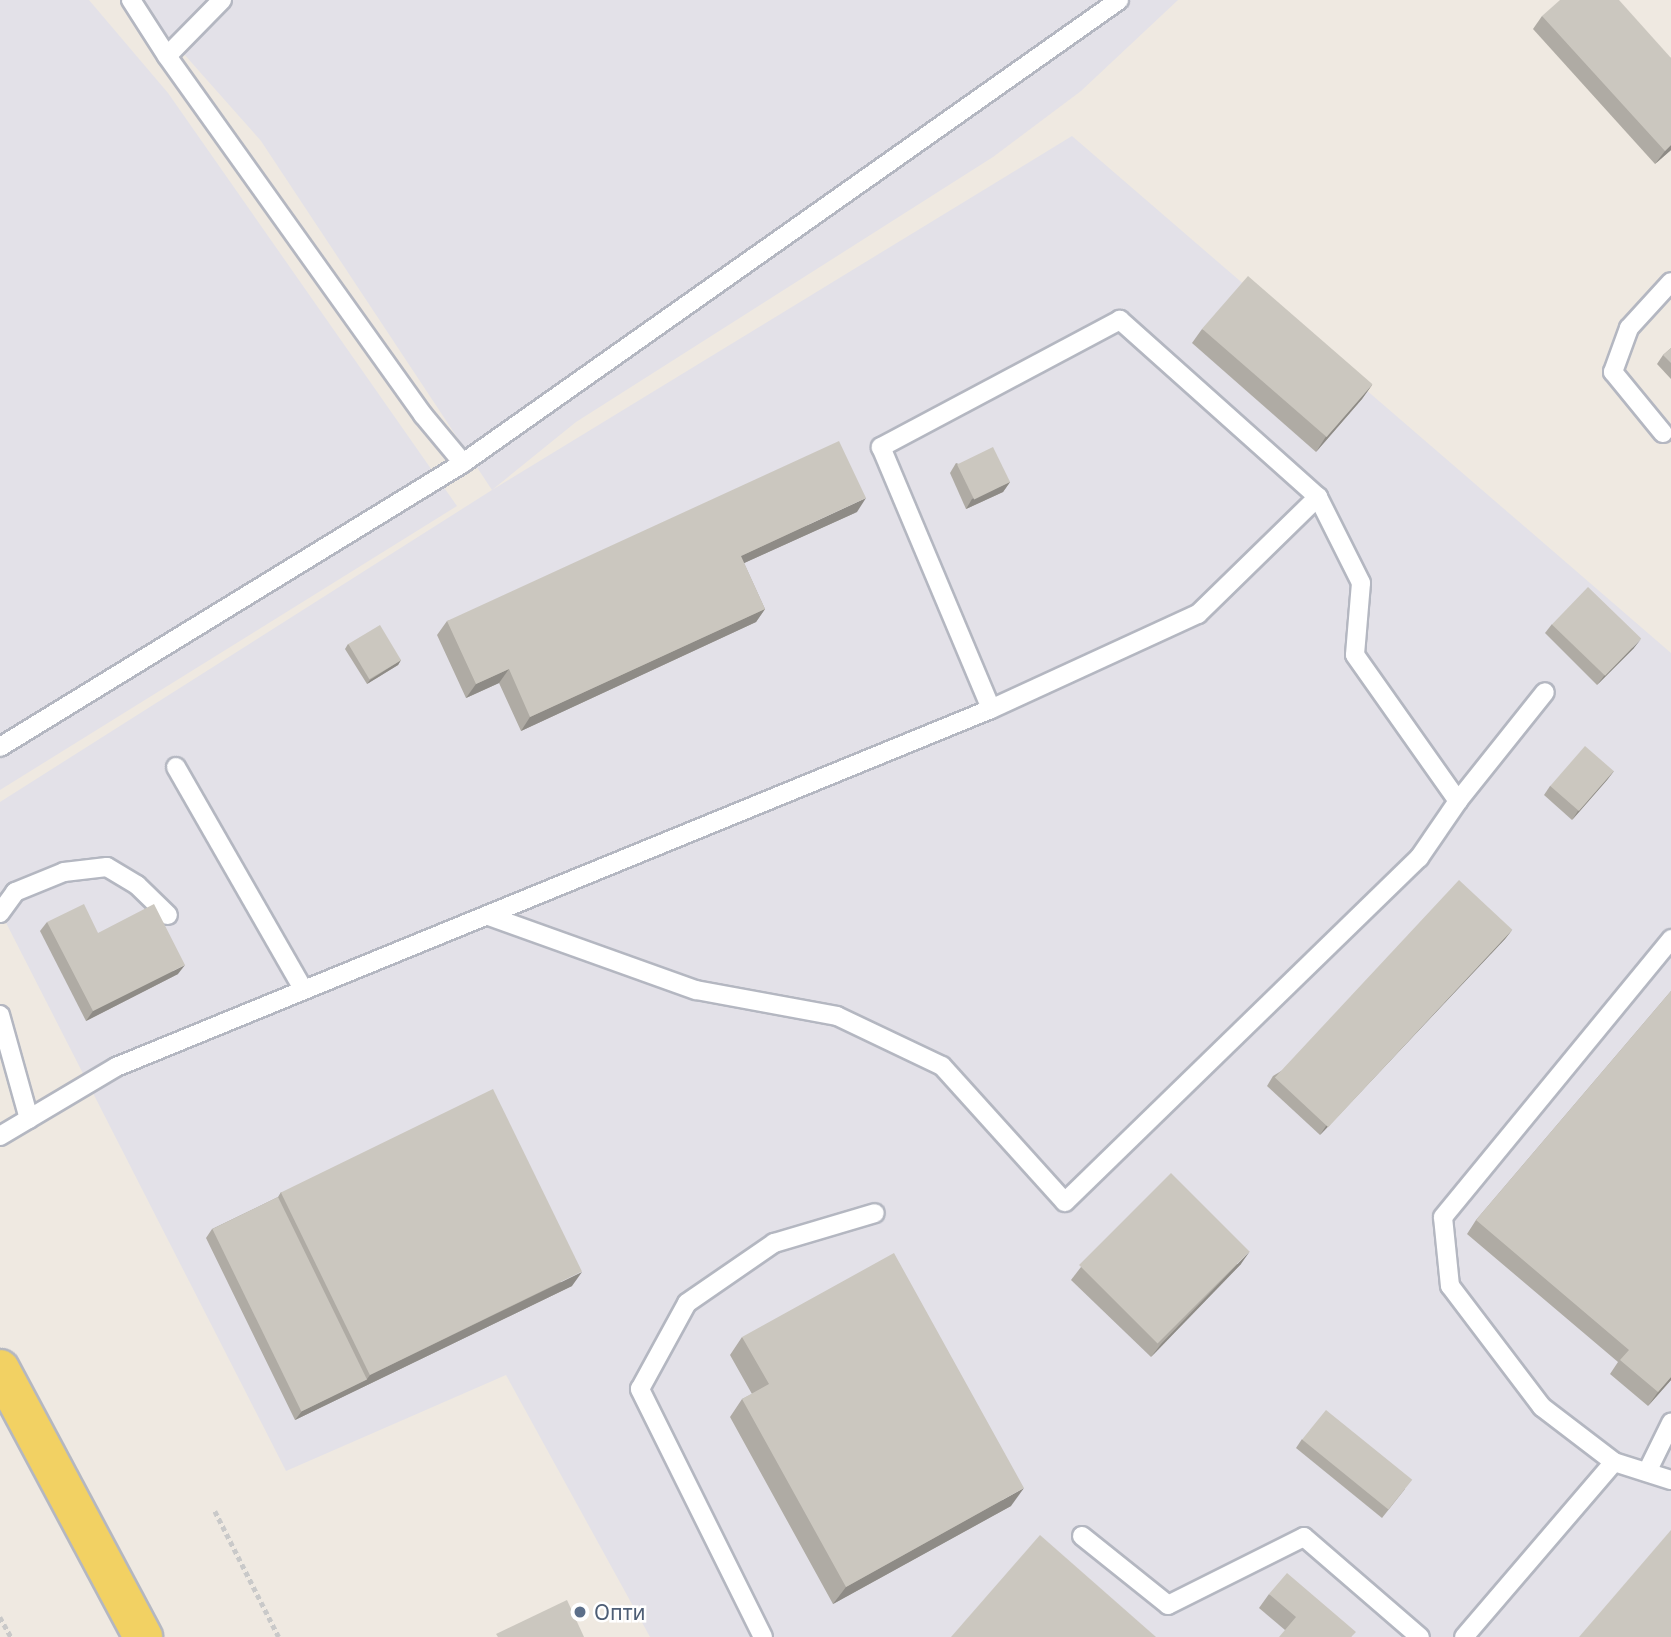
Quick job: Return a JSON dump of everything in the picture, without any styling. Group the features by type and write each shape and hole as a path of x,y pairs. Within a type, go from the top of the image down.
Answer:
{"main road":[{"path":"0,1368 143,1637"}],"lane":[{"path":"131,0 167,56 423,415 463,463"},
{"path":"167,56 222,0"},
{"path":"0,747 463,463 1119,0"},
{"path":"1663,433 1613,372 1629,328 1671,282"},
{"path":"991,709 881,447 1120,320 1318,497 1361,583 1355,655 1458,801"},
{"path":"0,1136 116,1067 991,709 1198,614 1318,497"},
{"path":"489,916 695,990 837,1016 942,1066 1065,1202 1419,858 1458,801 1545,692"},
{"path":"176,767 303,989"},
{"path":"0,913 15,892 64,872 107,866 137,885 168,915"},
{"path":"1671,939 1443,1217 1450,1286 1542,1407 1614,1462 1671,1480"},
{"path":"0,1015 29,1119"},
{"path":"763,1637 640,1389 687,1303 774,1243 876,1213"},
{"path":"1647,1472 1671,1423"},
{"path":"1464,1637 1614,1462"},
{"path":"1082,1536 1168,1605 1304,1537 1420,1637"}],"path":[{"path":"215,1511 279,1637"},
{"path":"0,1617 11,1637"}],"shaded area":[{"path":"0,0 89,0 168,93 457,506 0,790"},
{"path":"136,0 1178,0 1081,91 993,157 576,422 492,490 261,141"},
{"path":"1072,136 1671,653 1671,1637 650,1637 506,1375 286,1471 0,911 0,802 492,490"}],"building":[{"path":"1560,0 1619,0 1671,58 1671,145 1665,151 1542,16"},
{"path":"1248,276 1373,384 1327,437 1202,329"},
{"path":"1671,348 1671,363 1663,355"},
{"path":"839,441 866,498 741,556 765,609 530,717 509,669 476,684 447,621"},
{"path":"993,447 1010,482 974,500 957,465"},
{"path":"1588,587 1641,638 1605,676 1552,624"},
{"path":"380,625 401,660 369,679 348,644"},
{"path":"1585,746 1614,771 1579,811 1550,786"},
{"path":"1459,880 1512,930 1328,1127 1275,1077"},
{"path":"84,904 98,933 154,904 185,965 93,1011 47,922"},
{"path":"1671,991 1671,1377 1658,1392 1620,1360 1629,1350 1476,1220"},
{"path":"493,1089 582,1271 370,1375 281,1192"},
{"path":"1171,1173 1249,1251 1158,1343 1079,1265"},
{"path":"278,1197 367,1379 301,1411 212,1229"},
{"path":"894,1253 1024,1488 846,1587 742,1399 769,1384 742,1337"},
{"path":"1326,1410 1412,1480 1388,1509 1302,1440"},
{"path":"1671,1530 1671,1637 1579,1637"},
{"path":"1040,1535 1156,1637 951,1637"},
{"path":"1287,1573 1356,1632 1351,1637 1279,1637 1296,1617 1269,1594"},
{"path":"567,1600 584,1637 498,1637 496,1634"}],"place":[{"name":"Опти","path":"580,1612"}]}
